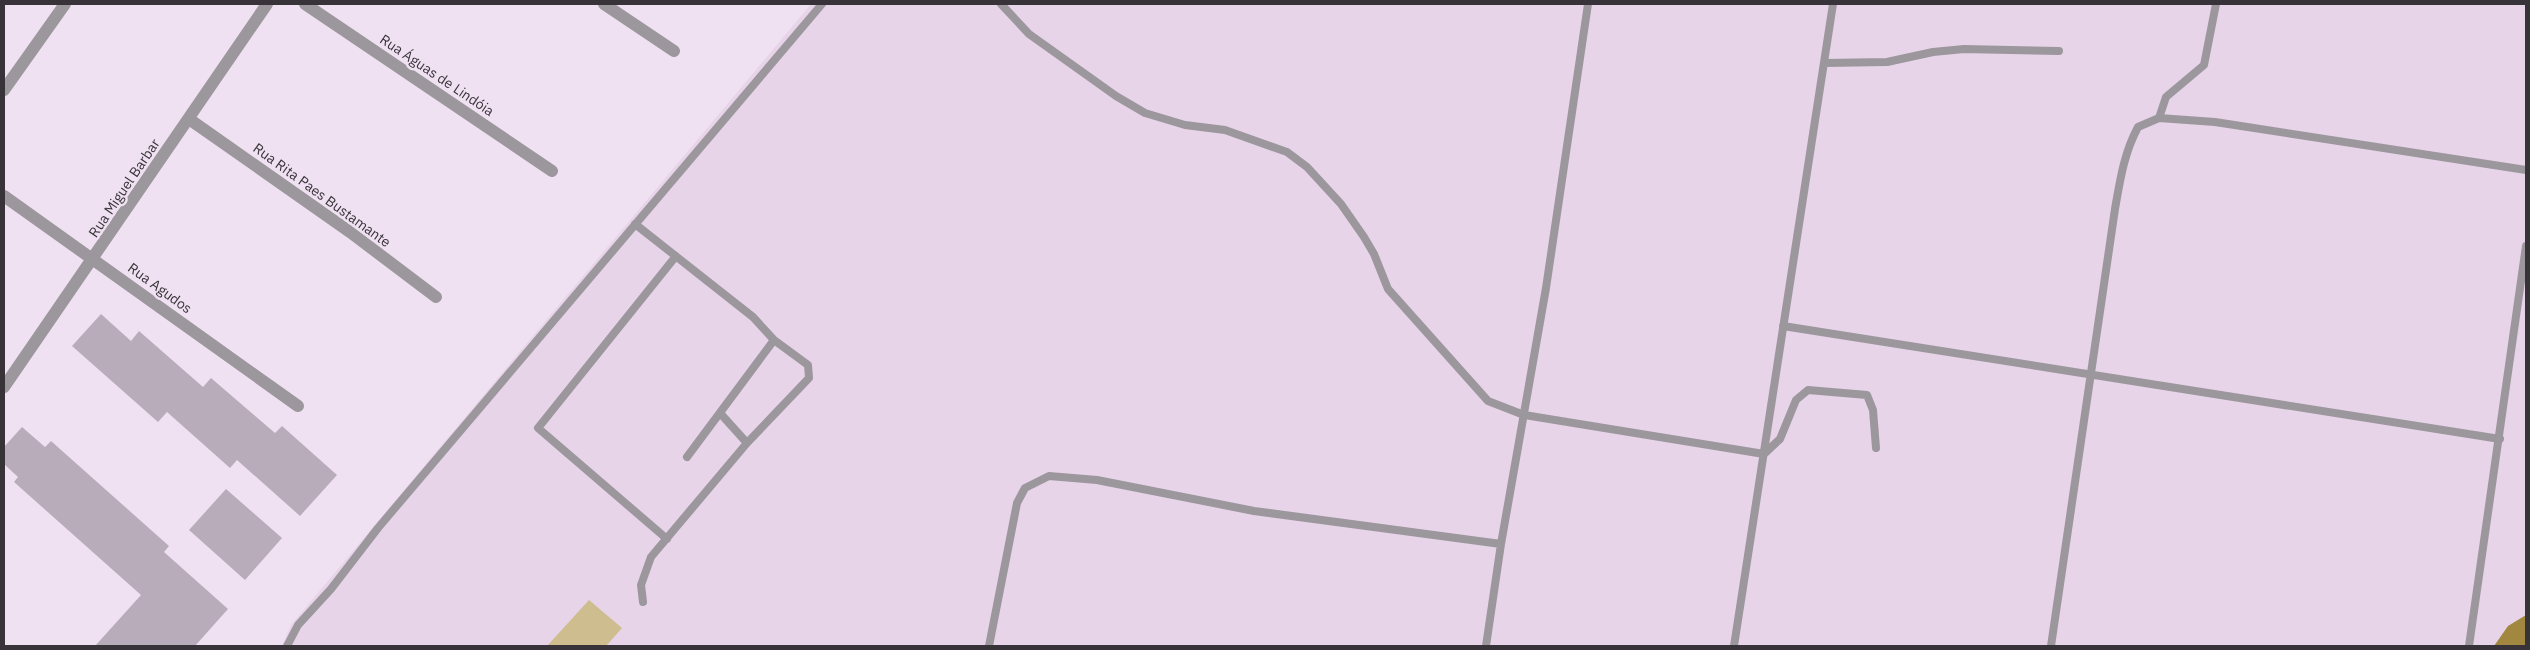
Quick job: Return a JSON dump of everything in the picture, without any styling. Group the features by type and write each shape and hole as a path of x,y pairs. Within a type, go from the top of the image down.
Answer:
{"street":[{"path":"4,90 65,4"},
{"name":"Rua Miguel Barbar","path":"4,387 267,4"},
{"name":"Rua Águas de Lindóia","path":"305,4 552,171"},
{"path":"604,4 674,52"},
{"name":"Rua Rita Paes Bustamante","path":"189,119 436,297"},
{"name":"Rua Agudos","path":"4,196 298,406"}],"lane":[{"path":"287,646 298,625 822,4"},
{"path":"1001,4 1029,34 1116,96 1145,113 1185,125 1225,130 1287,152 1307,167 1341,204 1364,237 1374,254 1388,290 1488,401 1524,415 1764,454"},
{"path":"1486,646 1588,4"},
{"path":"1734,646 1833,4"},
{"path":"2159,118 2166,97 2204,65 2216,4"},
{"path":"1824,63 1887,62 1933,52 1964,49 2059,52"},
{"path":"2050,646 2122,169 2129,142 2138,127 2159,118 2215,122 2526,170"},
{"path":"635,224 753,317 774,340 808,364 809,378 747,443 652,557 641,585 643,602"},
{"path":"2469,646 2526,246"},
{"path":"667,539 538,428 676,256"},
{"path":"1784,326 2500,439"},
{"path":"687,457 774,340"},
{"path":"1764,454 1780,439 1796,400 1808,390 1867,395 1873,410 1876,448"},
{"path":"720,413 747,443"},
{"path":"989,646 1017,503 1025,488 1048,476 1096,480 1254,511 1501,544"}],"shaded area":[{"path":"811,4 2526,4 2526,646 282,646 291,625"},
{"path":"589,600 622,628 606,646 547,646"},
{"path":"2526,615 2526,646 2494,646 2508,626"}],"building":[{"path":"101,314 131,341 139,331 203,387 211,378 275,433 282,426 337,475 300,516 237,460 230,468 167,412 158,422 72,346"},
{"path":"22,427 45,447 51,441 169,546 164,552 228,609 195,646 95,646 141,595 14,482 18,477 4,464 4,447"},
{"path":"226,489 282,538 245,580 189,530"}]}
